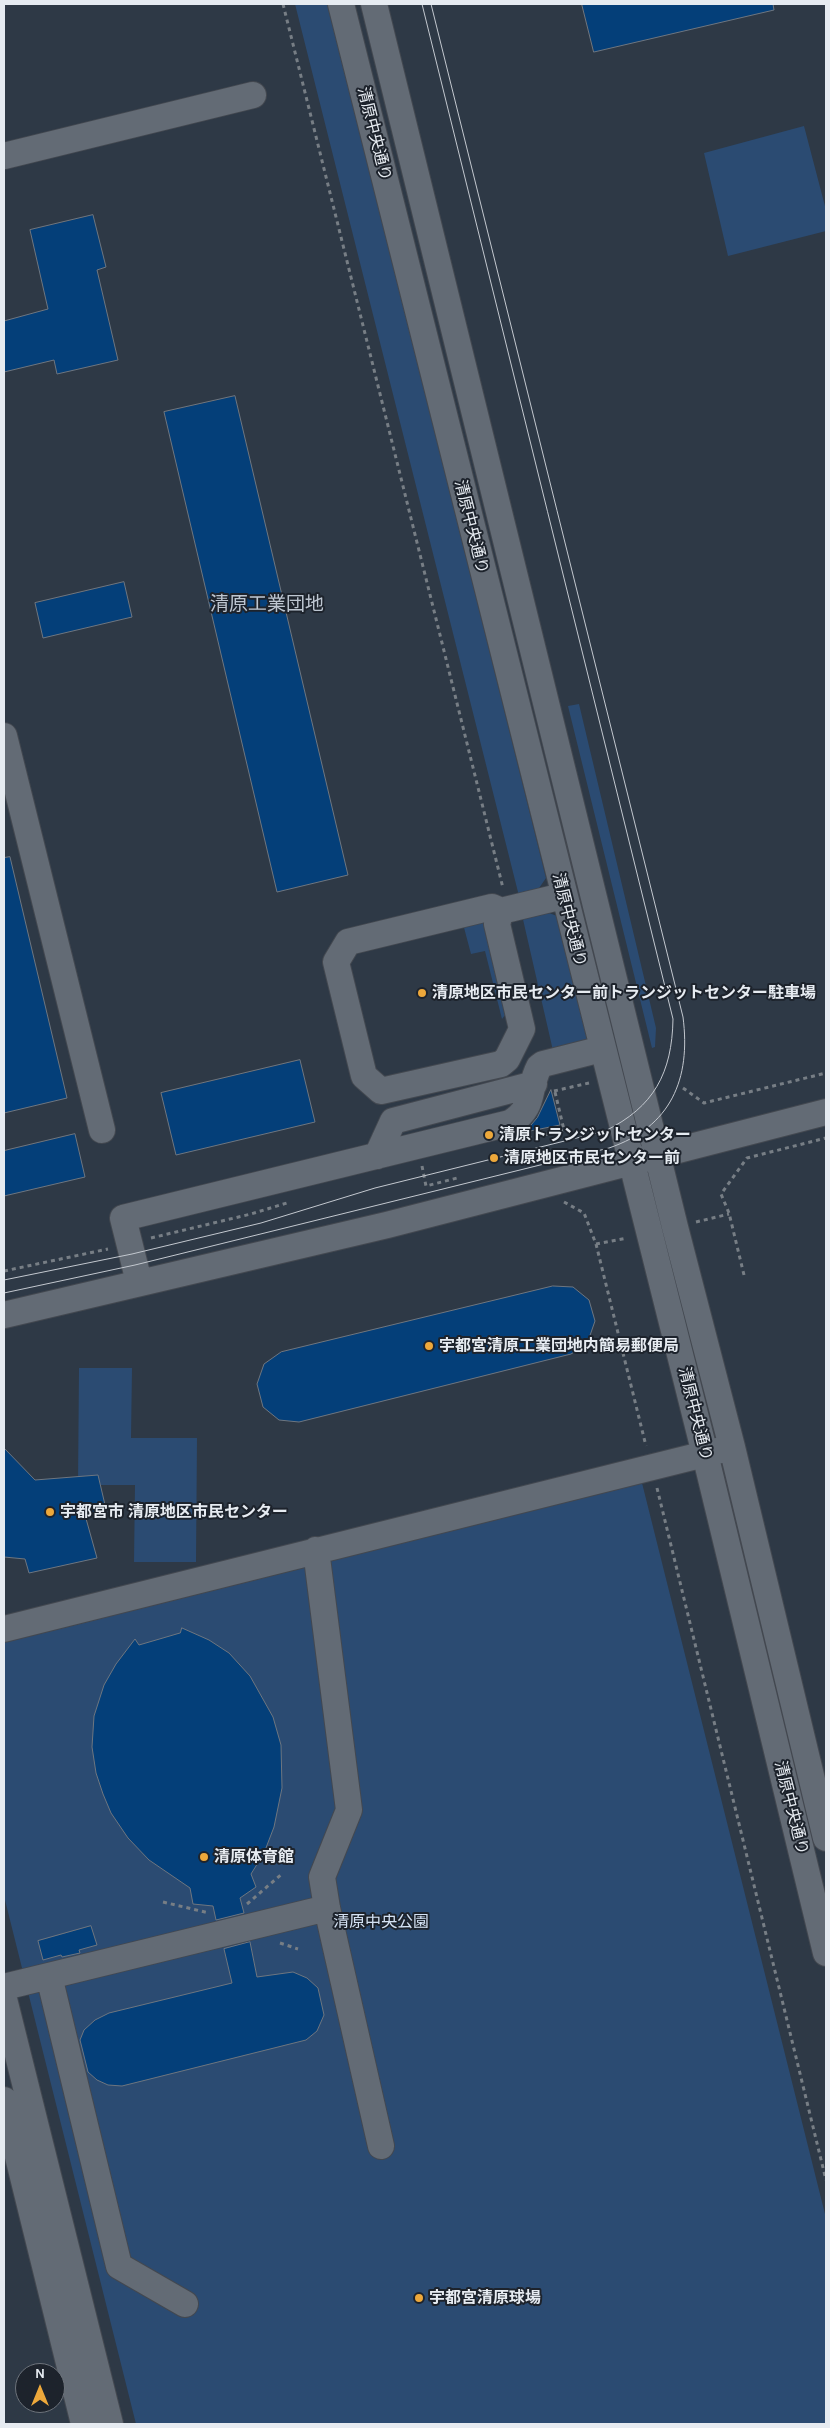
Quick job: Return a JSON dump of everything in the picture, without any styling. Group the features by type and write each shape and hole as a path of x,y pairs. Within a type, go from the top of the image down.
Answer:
{"street":[{"name":"清原中央通り","path":"341,4 704,1454 826,1953"},
{"name":"清原中央通り","path":"374,4 658,1156 732,1447 826,1838"},
{"path":"4,156 252,95"},
{"path":"4,736 102,1130"},
{"path":"504,910 497,924 522,1029 507,1059 501,1064 381,1092 364,1076 336,962 348,942 492,907 504,910 563,896"},
{"path":"139,1282 122,1218 510,1122 520,1116 528,1107 545,1080 602,1048"},
{"path":"4,1315 387,1225 826,1112"},
{"path":"4,1629 732,1447"},
{"path":"316,1550 350,1810 322,1877 327,1908 381,2146"},
{"path":"4,1987 327,1908"},
{"path":"49,1976 119,2266 185,2304"},
{"path":"4,1999 110,2424"},
{"path":"4,2100 84,2424"}],"path":[{"path":"283,4 504,910"},
{"path":"683,1088 704,1103 826,1073"},
{"path":"564,1130 545,1080 597,1082"},
{"path":"744,1275 729,1214 721,1194 747,1158 826,1138"},
{"path":"536,1158 569,1151"},
{"path":"422,1166 426,1186 457,1178"},
{"path":"584,1212 596,1244 652,1467 826,2180"},
{"path":"691,1224 729,1214"},
{"path":"596,1244 634,1236"},
{"path":"242,1908 283,1873"},
{"path":"163,1902 215,1915"}],"shaded area":[{"path":"4,4 826,4 826,2424 4,2424"}],"green space":[{"path":"295,4 328,4 546,878 537,891 519,896"},
{"path":"804,126 826,210 826,231 728,256 704,153"},
{"path":"579,704 656,1028 655,1047 652,1048 568,706"},
{"path":"541,910 557,916 589,1047 554,1055 522,915"},
{"path":"490,914 505,1015 502,1019 485,951 471,954 462,920"},
{"path":"79,1368 132,1368 131,1438 197,1438 196,1562 134,1562 135,1485 78,1485"},
{"name":"清原中央公園","path":"642,1483 826,2218 826,2424 136,2424 4,1896 4,1639"}],"building":[{"path":"582,4 773,4 774,10 594,52"},
{"path":"93,215 106,267 97,270 118,360 57,374 54,360 4,372 4,321 48,309 30,230"},
{"path":"235,396 348,875 277,892 164,412"},
{"path":"124,582 132,617 43,638 35,603"},
{"path":"10,857 67,1098 4,1113 4,858"},
{"path":"300,1060 315,1122 176,1155 161,1093"},
{"path":"551,1090 560,1125 525,1132 537,1118"},
{"path":"75,1134 85,1177 4,1196 4,1151"},
{"path":"553,1286 573,1287 589,1300 595,1321 587,1344 571,1354 299,1422 279,1420 263,1407 257,1384 264,1364 281,1352"},
{"name":"宇都宮市 清原地区市民センター","path":"4,1448 35,1480 98,1475 106,1509 85,1515 97,1558 29,1573 25,1559 4,1557"},
{"name":"清原体育館","path":"182,1628 209,1640 229,1653 250,1676 273,1717 281,1745 282,1788 274,1827 264,1853 251,1874 256,1887 240,1898 244,1913 216,1920 213,1906 193,1904 190,1888 149,1860 128,1838 111,1813 103,1794 96,1773 92,1747 94,1716 104,1685 116,1664 135,1639 139,1645 180,1633"},
{"path":"91,1926 97,1945 79,1950 80,1953 62,1957 61,1955 43,1960 38,1941"},
{"path":"250,1942 257,1977 293,1972 307,1978 318,1988 324,2015 317,2031 306,2040 122,2086 108,2085 97,2080 88,2072 80,2040 84,2030 95,2020 109,2013 232,1983 224,1949"}],"tram line":[{"path":"4,1280 132,1254 261,1223 375,1188 605,1131 622,1122 636,1111 648,1099 664,1072 669,1056 673,1019 422,4"},
{"path":"4,1293 135,1265 609,1148 630,1139 648,1127 662,1114 672,1098 679,1080 684,1061 683,1017 431,4"}],"place":[{"name":"清原地区市民センター前トランジットセンター駐車場","path":"422,993"},
{"name":"清原トランジットセンター","path":"489,1135"},
{"name":"清原地区市民センター前","path":"494,1158"},
{"name":"宇都宮清原工業団地内簡易郵便局","path":"429,1346"},
{"name":"宇都宮市 清原地区市民センター","path":"50,1512"},
{"name":"清原体育館","path":"204,1857"},
{"name":"宇都宮清原球場","path":"419,2298"}],"district":[{"name":"清原工業団地","path":"267,605"}]}
